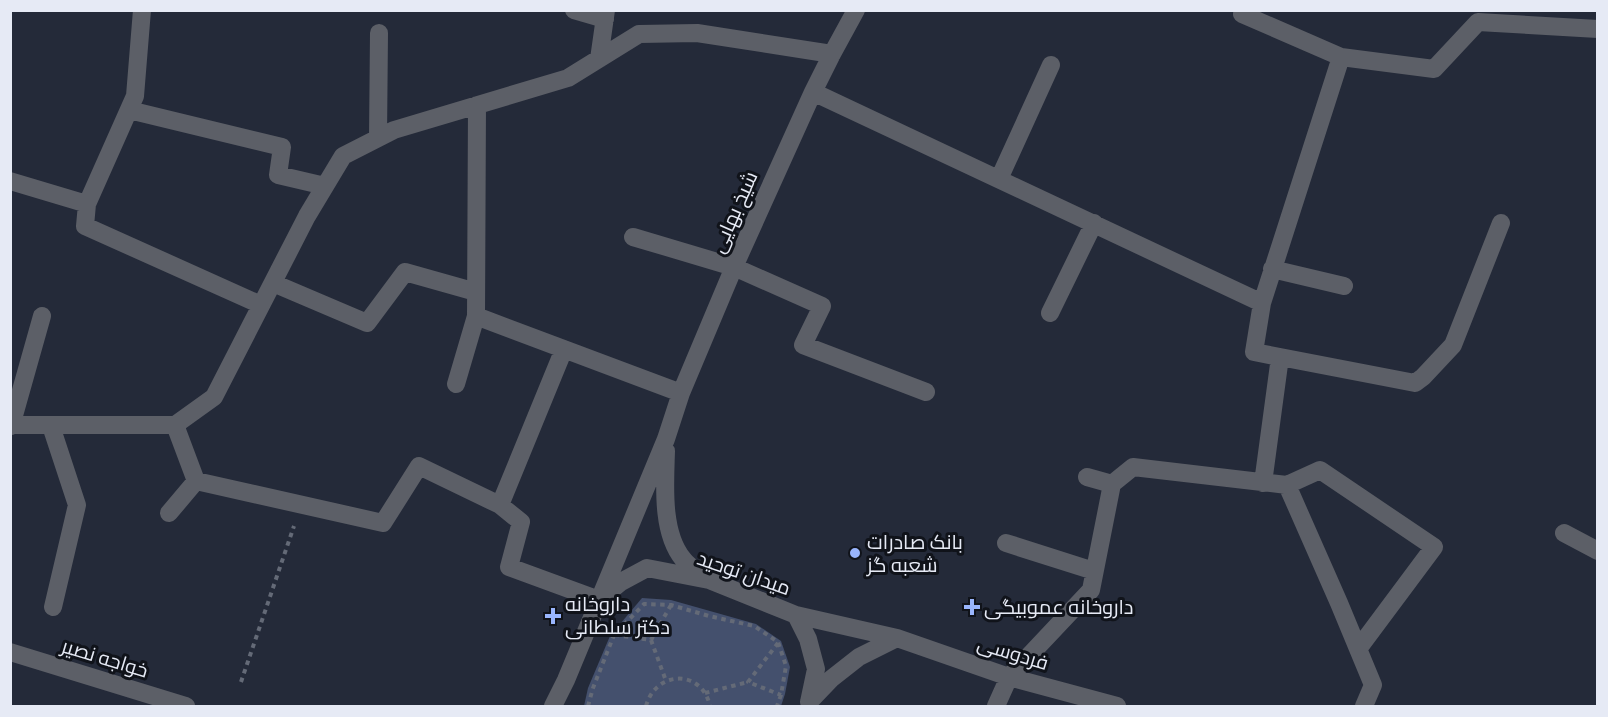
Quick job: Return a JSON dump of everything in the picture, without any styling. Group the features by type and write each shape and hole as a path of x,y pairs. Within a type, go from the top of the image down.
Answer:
{"street":[{"path":"142,10 135,96 87,204 85,226 261,305"},
{"path":"574,10 605,15 598,59"},
{"name":"شیخ بهایی","path":"599,600 734,267 813,92 856,10"},
{"path":"1242,14 1341,57 1434,69 1478,22 1598,29"},
{"path":"378,138 379,33"},
{"path":"42,316 11,426 175,425 214,398 307,216 343,156 394,130 568,78 639,34 697,33 832,54"},
{"path":"1341,57 1272,269 1262,303 1254,352 1415,383 1453,345 1501,223"},
{"path":"999,178 1052,65"},
{"path":"813,92 1262,303"},
{"path":"456,384 476,316 477,105"},
{"path":"129,110 282,147 278,175 325,186"},
{"path":"10,181 87,204"},
{"path":"1050,313 1094,223"},
{"path":"633,237 734,267 822,306 803,345 926,392"},
{"path":"1272,269 1344,286"},
{"path":"273,283 367,323 405,273 476,292"},
{"path":"476,316 681,393"},
{"path":"500,505 564,349"},
{"path":"1263,483 1280,357"},
{"path":"175,425 196,481"},
{"path":"51,426 77,505 53,607"},
{"name":"شیخ بهایی","path":"666,438 665,486 670,536 683,560 709,580"},
{"path":"196,481 383,523 419,466 500,505 521,522 509,567 599,600"},
{"path":"996,706 1009,677 1091,590 1112,484 1133,466 1287,485 1320,470 1434,547 1358,649"},
{"path":"1087,477 1112,484"},
{"path":"169,513 196,481"},
{"path":"1287,485 1373,685 1364,706"},
{"path":"1564,533 1598,551"},
{"path":"1006,543 1094,572"},
{"name":"میدان توحید","path":"553,706 599,600 621,582 646,568 709,580 796,615 808,639 816,669 808,704"},
{"name":"فردوسی","path":"796,615 897,638 1009,677 1118,706"},
{"path":"808,704 831,679 859,657 897,638"},
{"name":"خواجه نصیر","path":"10,652 186,706"}],"path":[{"path":"241,682 301,504"},
{"path":"588,706 614,635 644,604 671,605 754,626 778,642 786,666 777,706"},
{"path":"666,681 651,640 671,605"},
{"path":"614,635 651,640"},
{"path":"748,682 778,642"},
{"path":"646,706 657,686 677,679 688,680 698,685 705,693 710,706"},
{"path":"705,693 748,682 781,695"}],"shaded area":[{"path":"642,598 671,600 756,624 781,641 790,667 781,706 584,706 588,688 610,636"}],"place":[{"name":"بانک صادرات شعبه گز","path":"855,553"},
{"name":"داروخانه عموبیگی","path":"972,607"},
{"name":"داروخانه دکتر سلطانی","path":"553,616"}]}
